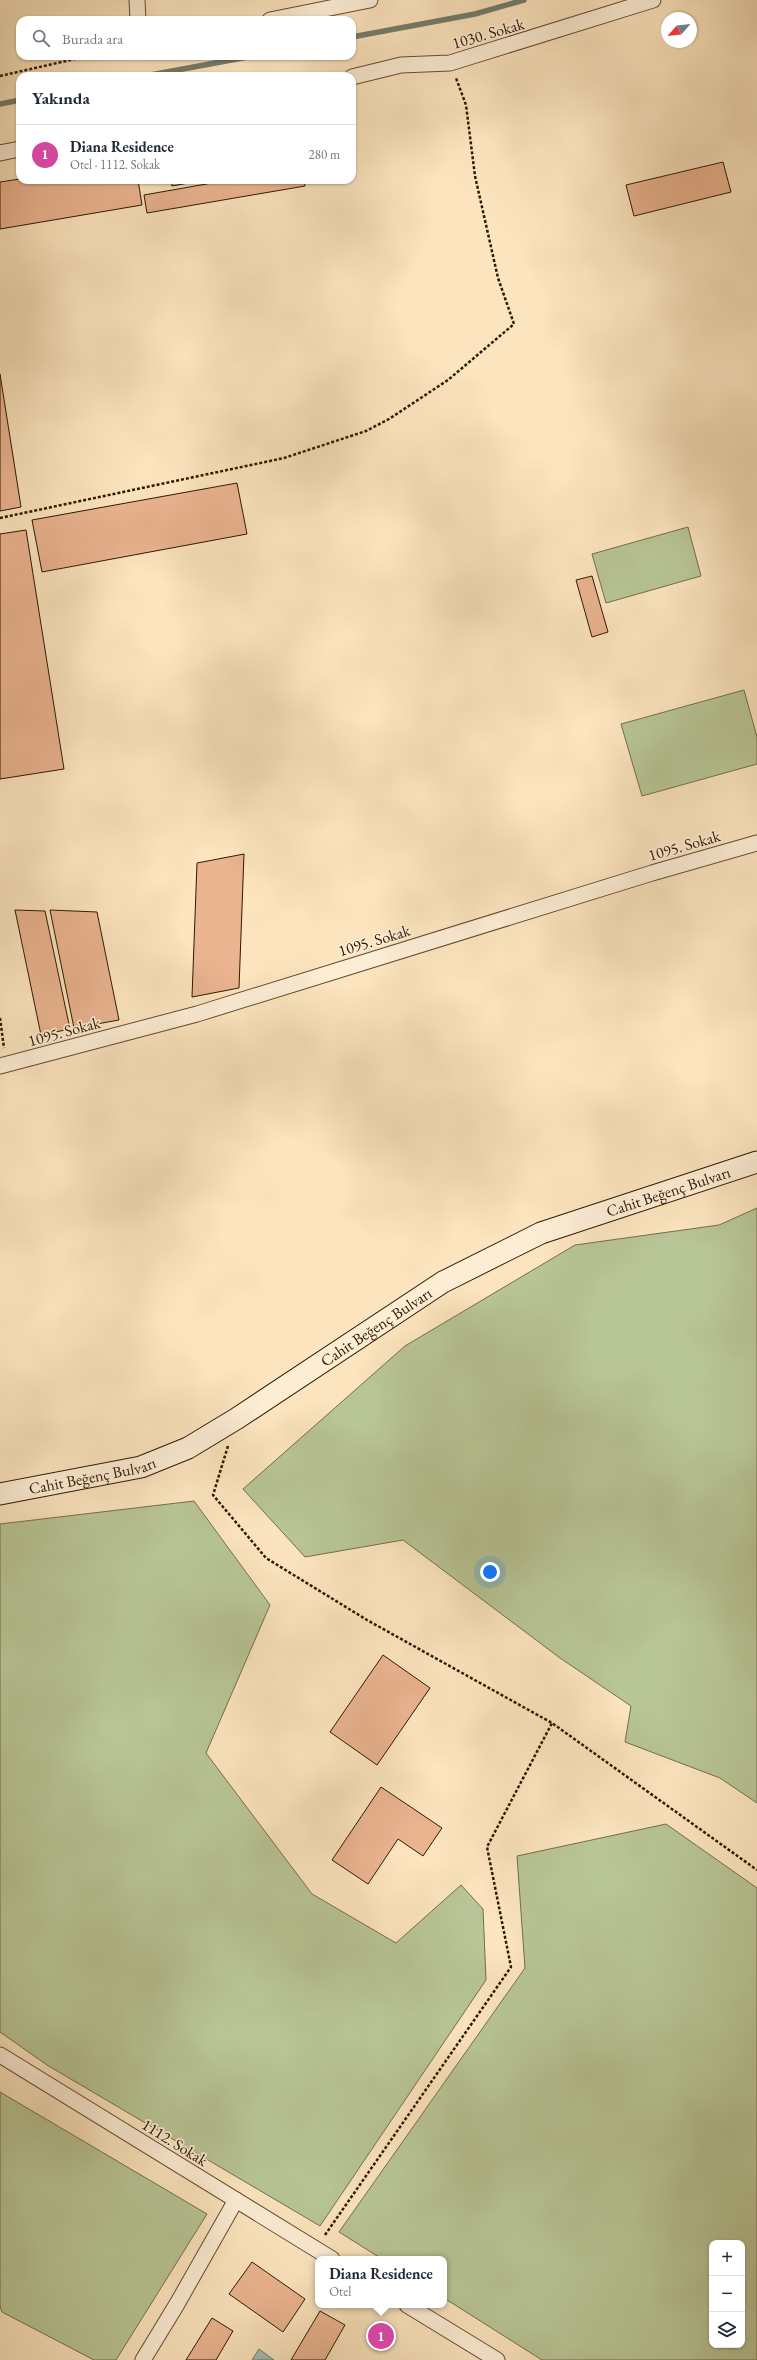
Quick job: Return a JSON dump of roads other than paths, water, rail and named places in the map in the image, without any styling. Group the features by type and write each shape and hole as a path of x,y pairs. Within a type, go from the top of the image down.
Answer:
{"main road":[{"name":"Cahit Beğenç Bulvarı","path":"0,1494 141,1467 188,1448 236,1419 443,1282 541,1233 757,1162"}],"street":[{"path":"137,0 138,16"},
{"path":"290,16 370,0"},
{"name":"1030. Sokak","path":"356,76 400,65 450,63 653,0"},
{"path":"0,153 16,150"},
{"name":"1095. Sokak","path":"3,1065 197,1014 652,873 757,843"},
{"name":"1112. Sokak","path":"0,2056 327,2256"},
{"path":"143,2360 177,2304 236,2200"},
{"path":"412,2308 497,2360"}],"water":[{"path":"259,2349 274,2360 252,2360"}],"waterway":[{"path":"356,36 475,14 524,0"},
{"path":"167,72 231,60"},
{"path":"0,104 16,101"}],"place":[{"name":"Diana Residence","path":"381,2336"}]}
